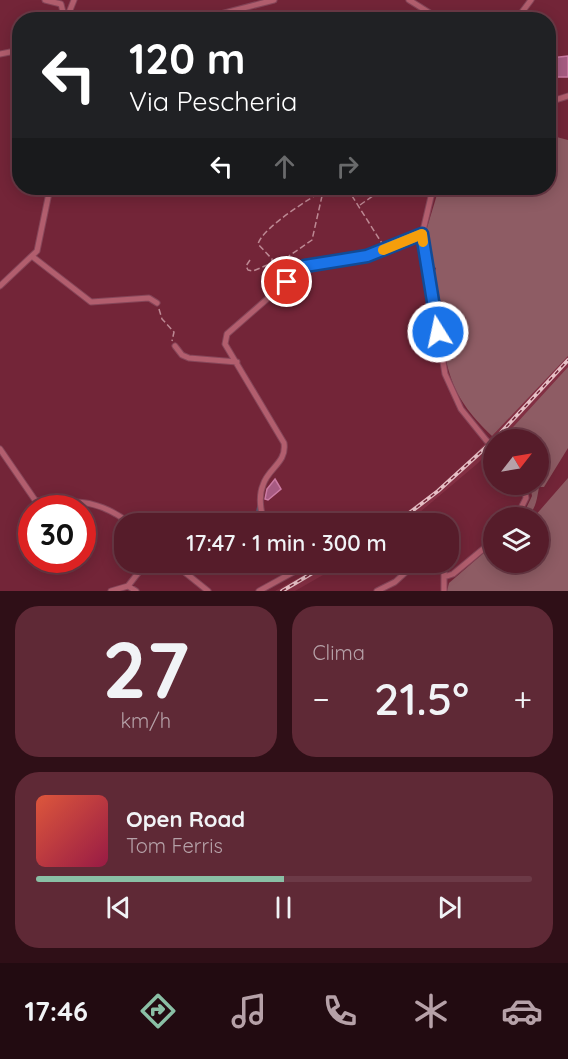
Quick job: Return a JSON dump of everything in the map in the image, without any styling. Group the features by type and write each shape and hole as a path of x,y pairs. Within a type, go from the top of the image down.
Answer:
{"street":[{"path":"45,0 61,4 63,12"},
{"path":"228,12 274,0"},
{"path":"410,0 429,12"},
{"path":"0,286 33,257 39,245 49,195"},
{"path":"431,195 422,234 445,374 461,409 483,436"},
{"path":"262,513 260,504 263,483 282,460 284,443 225,344 227,334 285,280 305,266 357,259 422,234"},
{"path":"33,257 91,302 149,298 157,303"},
{"path":"175,346 182,355 189,358 237,362"},
{"path":"0,449 35,500 49,503 84,502 114,513"},
{"path":"444,577 453,574 483,549"},
{"path":"111,591 128,586 137,573"},
{"path":"185,573 208,591"},
{"path":"259,591 292,573"},
{"path":"377,591 395,582 405,573"},
{"path":"444,573 444,591"},
{"path":"128,586 136,591"}],"path":[{"path":"285,280 275,268 275,262 258,244 259,240 272,227 316,195"},
{"path":"285,280 289,256 312,240 322,195"},
{"path":"352,195 387,249"},
{"path":"359,206 374,195"},
{"path":"250,260 246,266 253,271 265,267 272,259"},
{"path":"157,303 162,319 174,332 172,342 175,346"}],"shaded area":[{"path":"556,137 568,140 568,356 499,429 485,429 477,420 465,405 451,377 438,306 441,301 437,299 433,277 436,268 431,265 426,231 437,195 556,195"},
{"path":"568,356 568,367 511,429 499,429"},
{"path":"568,367 568,448 549,479 549,429 511,429"},
{"path":"483,445 483,458 477,464 419,513 405,513 436,490"},
{"path":"568,478 568,591 447,591 449,583 483,554 483,573 549,573 549,507 543,507"},
{"path":"538,495 536,504 534,507 527,507 532,496"},
{"path":"307,573 326,573 295,591 275,591"}],"building":[{"path":"568,56 568,77 556,77 556,57"},
{"path":"275,479 281,489 268,500 265,499 267,489"}],"waterway":[{"path":"257,513 258,505"}],"railway":[{"path":"504,429 568,360"},
{"path":"409,513 438,491 483,450"},
{"path":"282,591 312,573"}],"slow traffic":[{"path":"383,250 422,234 423,242"}],"route":[{"path":"287,282 305,266 367,256 422,234 438,332"}]}
